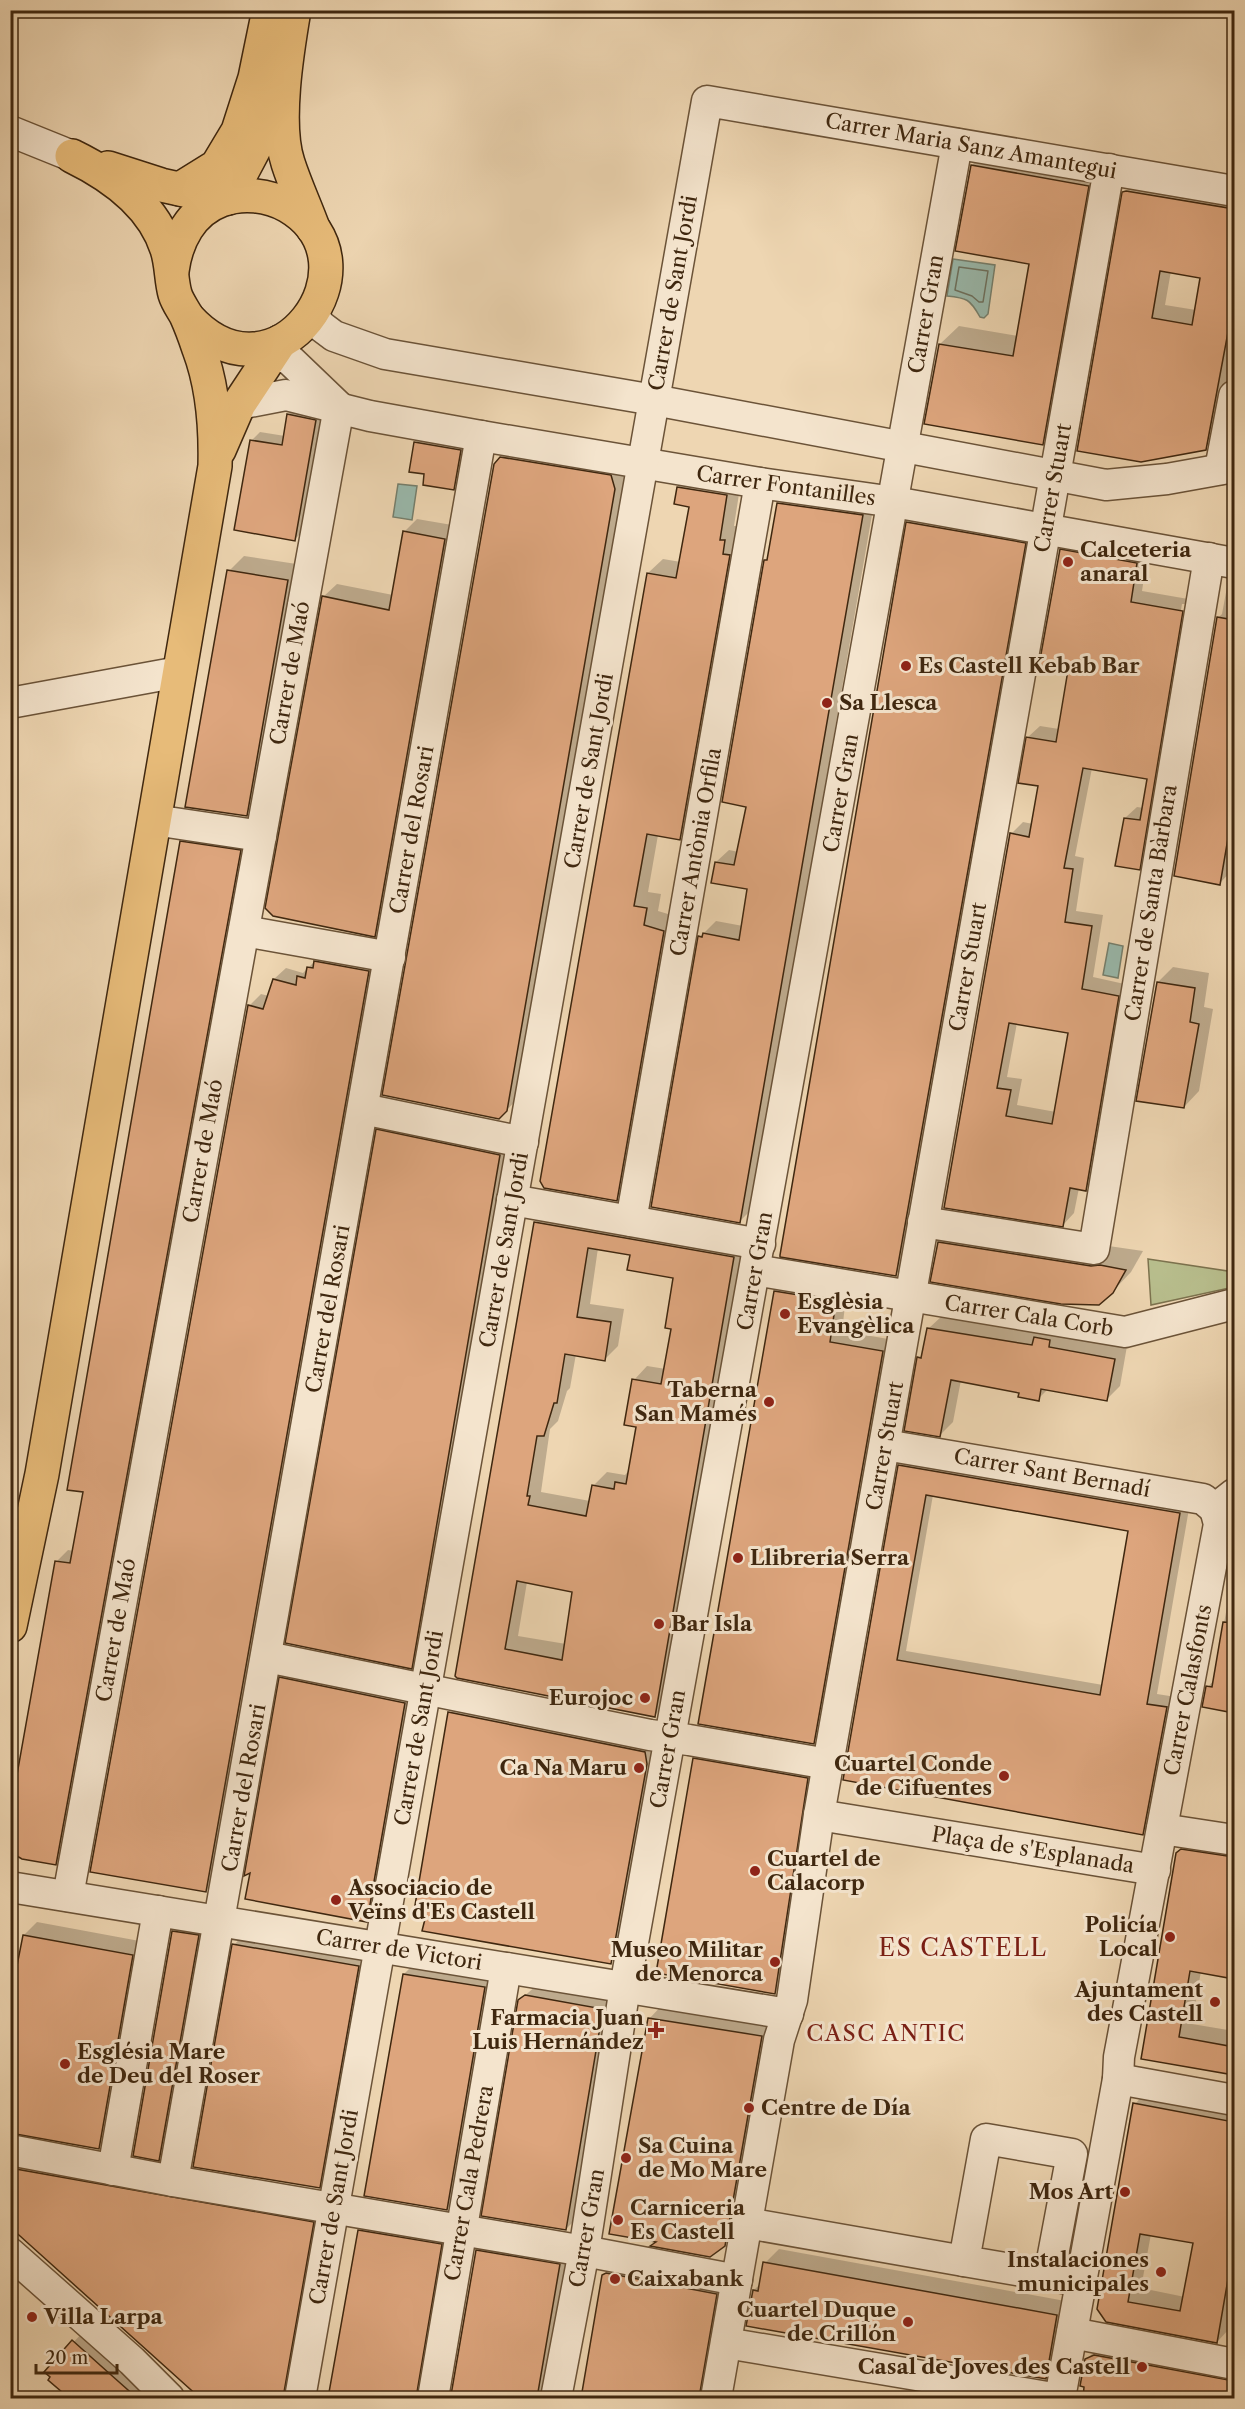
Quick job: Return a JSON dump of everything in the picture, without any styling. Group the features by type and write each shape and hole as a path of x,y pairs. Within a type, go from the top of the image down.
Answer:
{"main road":[{"path":"180,189 217,166 238,131 255,78 284,16"},
{"path":"225,199 255,147 284,16"},
{"path":"215,459 239,404 273,347 297,331 312,316 320,299 324,281 325,262 320,244 287,162 283,142 284,16"},
{"path":"72,156 161,185 225,199"},
{"path":"10,1626 42,1474 215,459 214,417 210,385 200,351 176,295 161,231 151,215 100,170 72,156"},
{"path":"172,271 177,247 188,225 199,213 225,199 248,195 268,197 281,203 305,220 320,244"},
{"path":"187,317 209,337 222,344 244,348 273,347"}],"street":[{"name":"Carrer Maria Sanz Amantegui","path":"707,101 1234,191"},
{"name":"Carrer de Sant Jordi","path":"300,2398 707,101"},
{"path":"10,131 72,156"},
{"name":"Carrer Gran","path":"556,2398 584,2251 625,1987 957,144"},
{"name":"Carrer Stuart","path":"828,1764 1109,170"},
{"path":"312,316 334,336 385,354 654,400 1106,485 1167,479 1227,468 1234,396"},
{"name":"Carrer Fontanilles","path":"273,347 339,407"},
{"name":"Carrer Fontanilles","path":"239,404 286,395 370,416 481,436 760,483 1047,523 1222,560"},
{"name":"Carrer de Maó","path":"68,1896 339,407"},
{"name":"Carrer del Rosari","path":"173,2181 481,436"},
{"name":"Carrer Antònia Orfila","path":"631,1221 760,483"},
{"path":"1047,523 1106,485"},
{"name":"Carrer de Santa Bàrbara","path":"923,1222 1094,1249 1222,560"},
{"path":"10,703 179,672"},
{"path":"154,820 261,836"},
{"path":"244,931 390,957"},
{"path":"363,1109 523,1142"},
{"name":"Carrer Cala Corb","path":"512,1200 631,1221 757,1257 910,1296 1125,1332 1234,1304"},
{"name":"Carrer Sant Bernadí","path":"885,1445 1225,1502"},
{"name":"Carrer Calasfonts","path":"1155,1870 1225,1502"},
{"path":"267,1657 670,1739 689,1740 828,1764 792,2000 779,2040 716,2398"},
{"name":"Plaça de s'Esplanada","path":"819,1815 1155,1870 1119,2057 1118,2079 1060,2398"},
{"path":"1162,1829 1234,1840"},
{"name":"Carrer de Victori","path":"10,1887 788,2014"},
{"path":"112,2170 158,1911"},
{"name":"Carrer Cala Pedrera","path":"433,2398 506,1968"},
{"path":"1118,2079 1234,2100"},
{"path":"964,2261 986,2139 1072,2154 1049,2276"},
{"path":"10,2150 736,2280"},
{"path":"747,2223 1080,2281"},
{"path":"10,2253 132,2361 169,2398"},
{"path":"1072,2333 1233,2356"},
{"path":"726,2343 1053,2398"}],"green space":[{"path":"1148,1259 1234,1272 1234,1287 1151,1305"}],"water":[{"path":"953,259 995,265 988,314 984,318 980,317 967,300 947,296"},
{"path":"398,484 417,486 412,520 393,517"},
{"path":"1109,943 1123,946 1118,978 1103,975"}],"building":[{"path":"971,165 1089,186 1043,445 924,424 939,344 1013,356 1029,264 955,251"},
{"path":"1122,192 1234,209 1234,300 1206,450 1141,462 1077,451","holes":["1160,271 1200,278 1192,325 1152,318"]},
{"path":"287,414 316,420 295,541 234,530 250,440 282,445"},
{"path":"414,442 461,450 454,490 423,485 424,474 409,472"},
{"path":"500,457 611,475 615,489 507,1111 499,1119 382,1095 494,464"},
{"path":"677,487 727,495 720,540 725,540 723,554 730,555 680,840 647,834 634,906 647,908 644,925 664,931 617,1201 544,1188 540,1181 647,573 676,578 689,507 674,504"},
{"path":"777,503 863,515 740,1223 651,1207 698,936 702,937 703,933 739,940 747,889 711,883 715,862 734,865 746,807 722,802 764,560 767,560"},
{"path":"906,522 1026,543 896,1276 780,1257 780,1255"},
{"path":"403,531 445,539 375,937 273,916 265,908 322,596 389,610"},
{"path":"1060,549 1137,563 1131,602 1183,611 1140,870 1115,866 1124,818 1140,820 1147,779 1083,768 1064,868 1073,869 1065,922 1092,926 1082,989 1119,996 1086,1191 1070,1188 1063,1227 944,1208 1010,833 1029,837 1038,786 1018,783 1026,737 1056,742 1068,670 1039,665","holes":["1009,1023 1068,1033 1052,1124 1006,1116 1011,1090 997,1088"]},
{"path":"227,570 288,580 247,816 185,807"},
{"path":"1217,617 1234,620 1234,803 1220,885 1174,876"},
{"path":"180,841 241,850 56,1865 22,1859 10,1852 10,1814 55,1561 70,1563 83,1492 67,1490"},
{"path":"314,961 369,971 206,1892 90,1872 248,1005 263,1009 273,979 296,985 297,976 305,978 307,967 313,968"},
{"path":"1157,982 1195,988 1190,1022 1199,1024 1184,1108 1136,1101"},
{"path":"376,1129 500,1155 412,1669 285,1643"},
{"path":"534,1222 734,1257 655,1717 455,1676","holes":["588,1248 630,1255 627,1270 673,1278 665,1328 671,1329 661,1384 632,1379 624,1425 636,1427 626,1484 615,1482 614,1489 592,1485 586,1516 528,1505 530,1496 527,1496 537,1436 544,1436 554,1403 557,1403 565,1354 605,1361 611,1322 577,1317","517,1581 572,1592 562,1660 505,1649"]},
{"path":"938,1242 1126,1270 1113,1293 1099,1305 1061,1304 930,1282"},
{"path":"774,1291 836,1301 830,1342 883,1351 814,1744 698,1724"},
{"path":"927,1328 1032,1345 1034,1337 1050,1340 1049,1347 1115,1359 1107,1401 1041,1389 1039,1401 1018,1397 1019,1393 951,1380 940,1437 904,1431 917,1357 921,1358"},
{"path":"898,1465 1180,1513 1147,1704 1167,1707 1143,1835 843,1780","holes":["926,1495 1128,1531 1100,1695 897,1660"]},
{"path":"1223,1622 1234,1623 1234,1713 1202,1707 1206,1686 1212,1687"},
{"path":"279,1677 405,1703 367,1922 245,1899 250,1873 244,1876"},
{"path":"448,1712 645,1752 647,1764 611,1964 422,1931 425,1919 413,1917"},
{"name":"Cuartel de Calacorp","path":"693,1758 808,1778 775,1994 656,1973"},
{"path":"1181,1849 1234,1857 1234,1979 1190,1971 1179,2037 1234,2047 1234,2075 1141,2059 1176,1853"},
{"path":"172,1931 199,1935 159,2161 133,2156"},
{"name":"Església Mare de Deu del Roser","path":"23,1935 133,1955 99,2149 10,2133 10,2001"},
{"path":"232,1944 359,1966 320,2188 193,2167"},
{"path":"403,1974 485,1987 447,2210 364,2196"},
{"path":"525,1995 603,2009 566,2230 481,2216 518,2000"},
{"path":"648,2018 762,2036 725,2246 710,2257 650,2246 656,2242 609,2234"},
{"path":"1133,2103 1234,2122 1234,2244 1217,2343 1106,2322 1097,2309","holes":["1140,2234 1193,2243 1180,2311 1128,2302"]},
{"path":"10,2168 314,2222 283,2398 200,2398 10,2227"},
{"path":"358,2230 442,2244 416,2398 328,2398"},
{"path":"476,2250 560,2264 537,2398 468,2398 451,2395"},
{"name":"Cuartel Duque de Crillón","path":"763,2262 1057,2315 1046,2379 746,2326 753,2290 758,2291"},
{"path":"606,2273 717,2294 699,2398 581,2398 602,2275"},
{"path":"72,2340 137,2398 69,2398 48,2380 50,2377 44,2372"},
{"path":"1094,2355 1234,2381 1234,2398 1083,2398 1084,2387 1080,2386 1085,2359"}],"place":[{"name":"Calceteria anaral","path":"1068,562"},
{"name":"Es Castell Kebab Bar","path":"906,666"},
{"name":"Sa Llesca","path":"827,703"},
{"name":"Esglèsia Evangèlica","path":"785,1314"},
{"name":"Taberna San Mamés","path":"769,1402"},
{"name":"Llibreria Serra","path":"738,1558"},
{"name":"Bar Isla","path":"659,1624"},
{"name":"Eurojoc","path":"645,1698"},
{"name":"Ca Na Maru","path":"639,1768"},
{"name":"Cuartel Conde de Cifuentes","path":"1004,1776"},
{"name":"Cuartel de Calacorp","path":"755,1871"},
{"name":"Associacio de Veïns d'Es Castell","path":"336,1900"},
{"name":"Policía Local","path":"1170,1937"},
{"name":"Museo Militar de Menorca","path":"775,1962"},
{"name":"Ajuntament des Castell","path":"1215,2002"},
{"name":"Farmacia Juan Luis Hernández","path":"656,2030"},
{"name":"Església Mare de Deu del Roser","path":"65,2064"},
{"name":"Centre de Día","path":"749,2108"},
{"name":"Sa Cuina de Mo Mare","path":"626,2158"},
{"name":"Mos Art","path":"1125,2192"},
{"name":"Carniceria Es Castell","path":"618,2220"},
{"name":"Instalaciones municipales","path":"1161,2272"},
{"name":"Caixabank","path":"615,2279"},
{"name":"Villa Larpa","path":"32,2317"},
{"name":"Cuartel Duque de Crillón","path":"908,2322"},
{"name":"Casal de Joves des Castell","path":"1142,2367"}],"district":[{"name":"ES CASTELL","path":"963,1948"},
{"name":"CASC ANTIC","path":"886,2033"}]}
